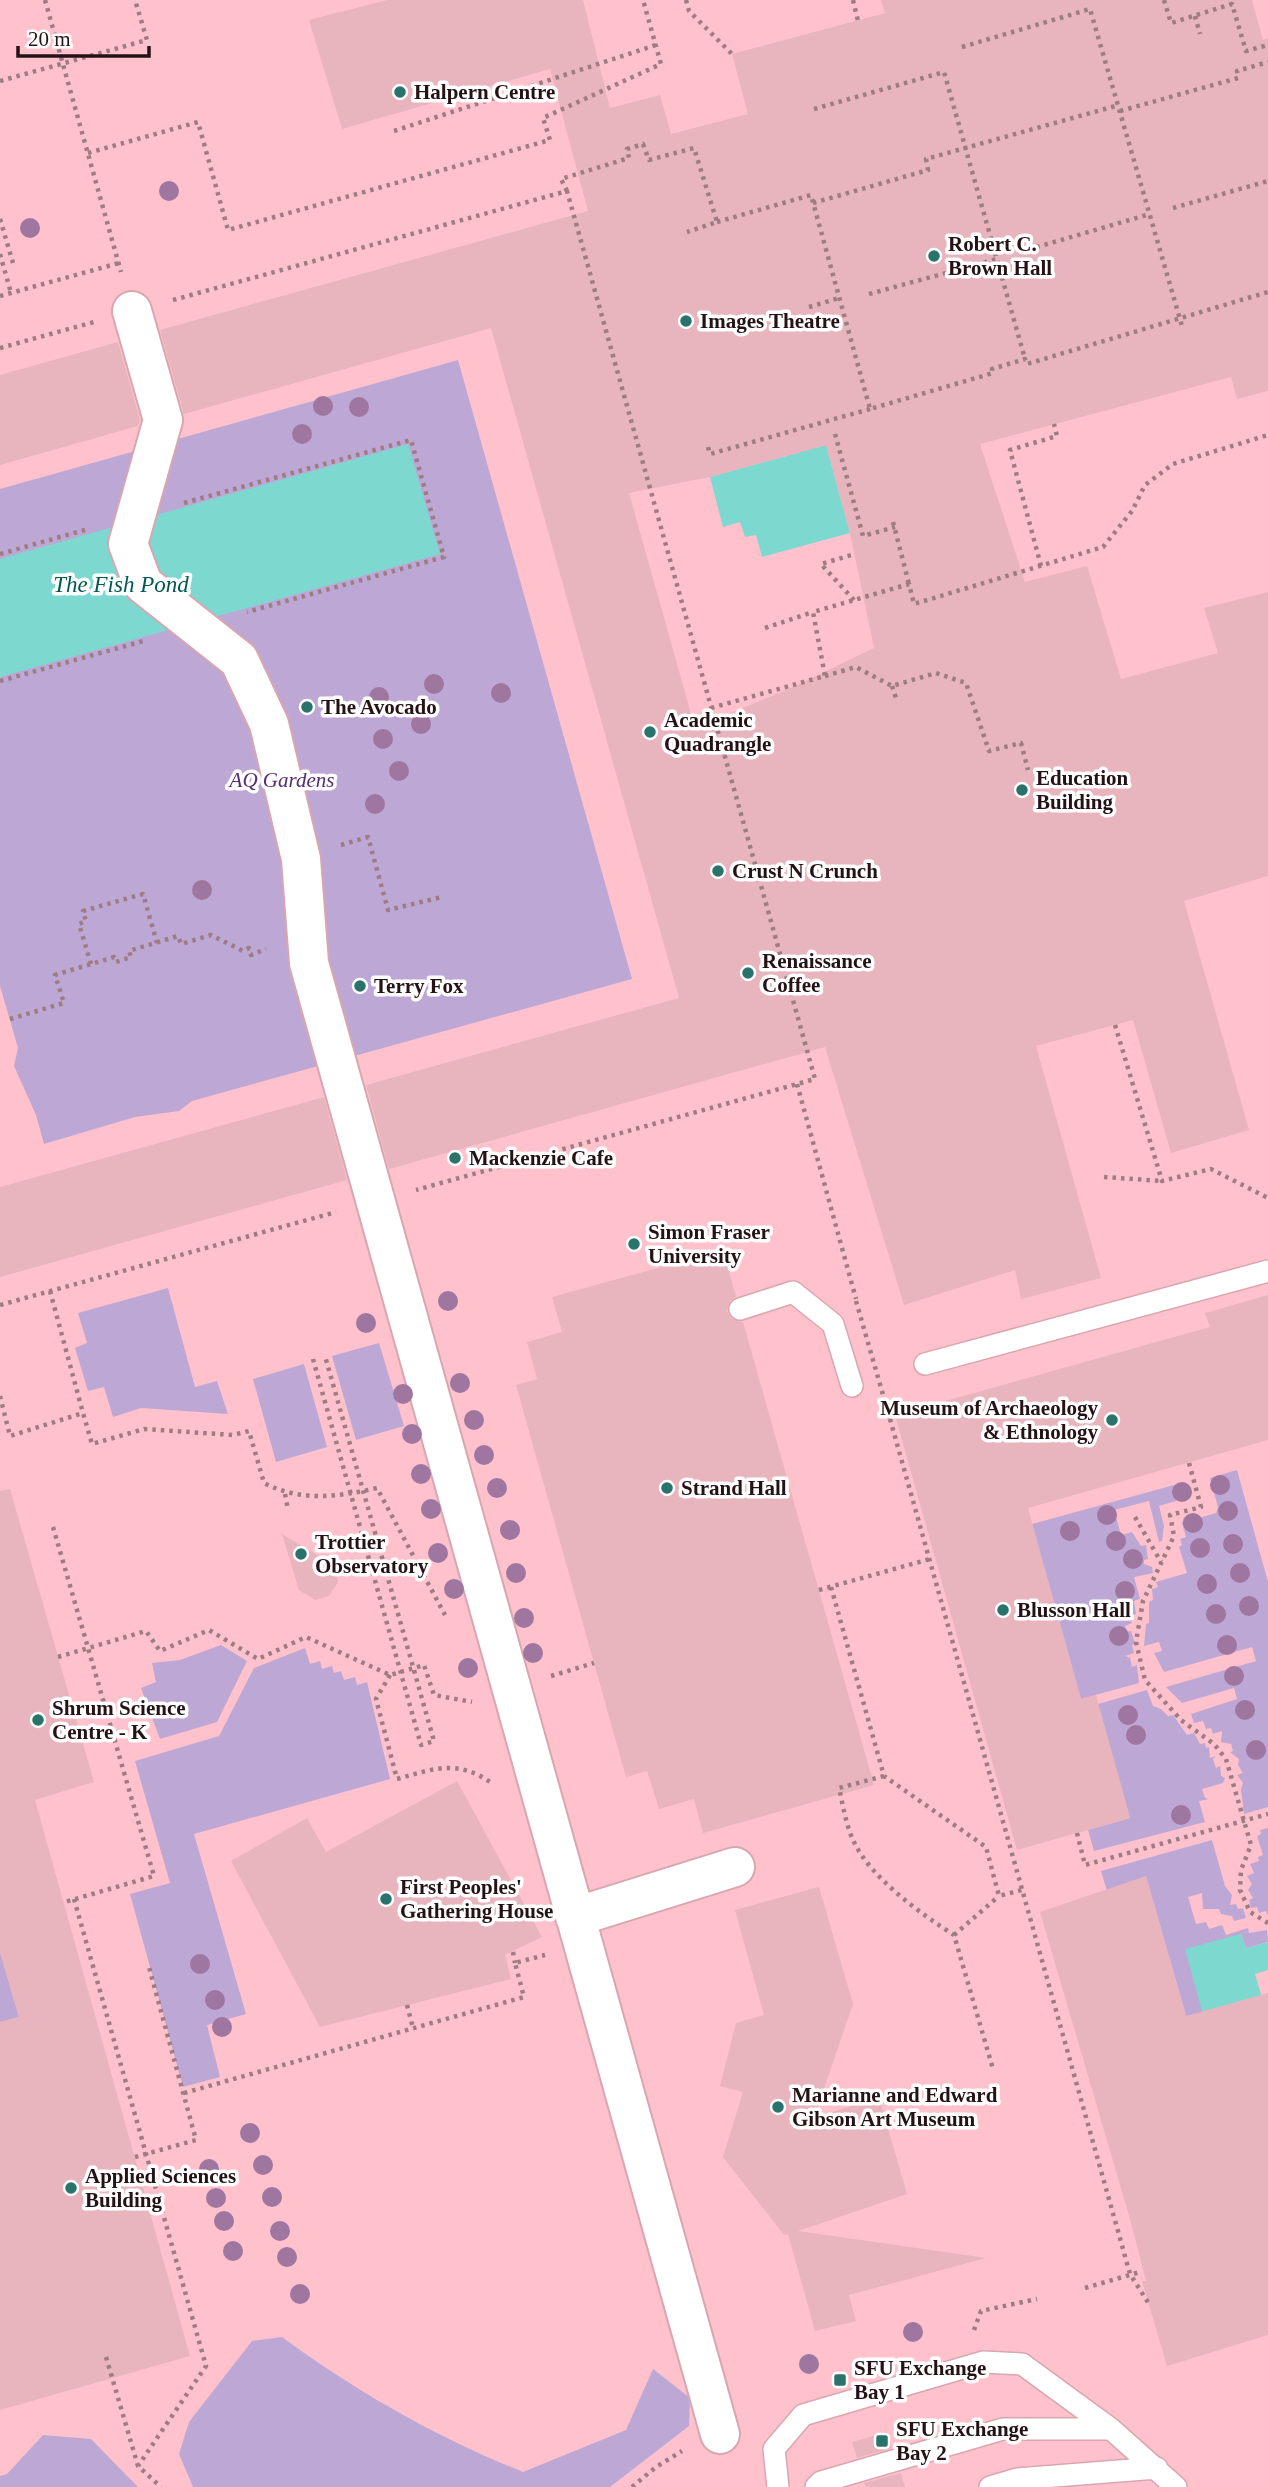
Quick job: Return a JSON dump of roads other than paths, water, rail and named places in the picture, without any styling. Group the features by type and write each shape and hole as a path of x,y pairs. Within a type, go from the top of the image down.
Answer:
{"street":[{"path":"132,311 163,420 153,446 137,518 128,544 143,584 239,660 269,724 298,846 309,963 578,1930 703,2442"},
{"path":"578,1930 735,1867"}],"lane":[{"path":"925,1364 1268,1271"},
{"path":"740,1309 793,1292 833,1324 852,1386"},
{"path":"778,2487 774,2449 803,2415 983,2362 1022,2364 1111,2429 1177,2487"},
{"path":"816,2487 821,2482 1003,2429 1111,2429"},
{"path":"990,2487 1017,2479 1157,2468"}],"water":[{"name":"The Fish Pond","path":"408,444 440,554 0,677 0,559"},
{"path":"826,445 850,533 762,557 756,535 745,537 740,522 723,527 710,477"},
{"path":"1241,1934 1246,1948 1268,1942 1268,1970 1255,1974 1264,2005 1205,2022 1185,1949"}],"place":[{"name":"Halpern Centre","path":"400,92"},
{"name":"Robert C. Brown Hall","path":"934,256"},
{"name":"Images Theatre","path":"686,321"},
{"name":"The Avocado","path":"307,707"},
{"name":"Academic Quadrangle","path":"650,732"},
{"name":"Education Building","path":"1022,790"},
{"name":"Crust N Crunch","path":"718,871"},
{"name":"Renaissance Coffee","path":"748,973"},
{"name":"Terry Fox","path":"360,986"},
{"name":"Mackenzie Cafe","path":"455,1158"},
{"name":"Simon Fraser University","path":"634,1244"},
{"name":"Museum of Archaeology & Ethnology","path":"1112,1420"},
{"name":"Strand Hall","path":"667,1488"},
{"name":"Trottier Observatory","path":"301,1554"},
{"name":"Blusson Hall","path":"1003,1610"},
{"name":"Shrum Science Centre - K","path":"38,1720"},
{"name":"First Peoples' Gathering House","path":"386,1899"},
{"name":"Marianne and Edward Gibson Art Museum","path":"778,2107"},
{"name":"Applied Sciences Building","path":"71,2188"},
{"name":"SFU Exchange Bay 1","path":"840,2380"},
{"name":"SFU Exchange Bay 2","path":"882,2441"}],"park label":[{"name":"AQ Gardens","path":"282,780"}]}
